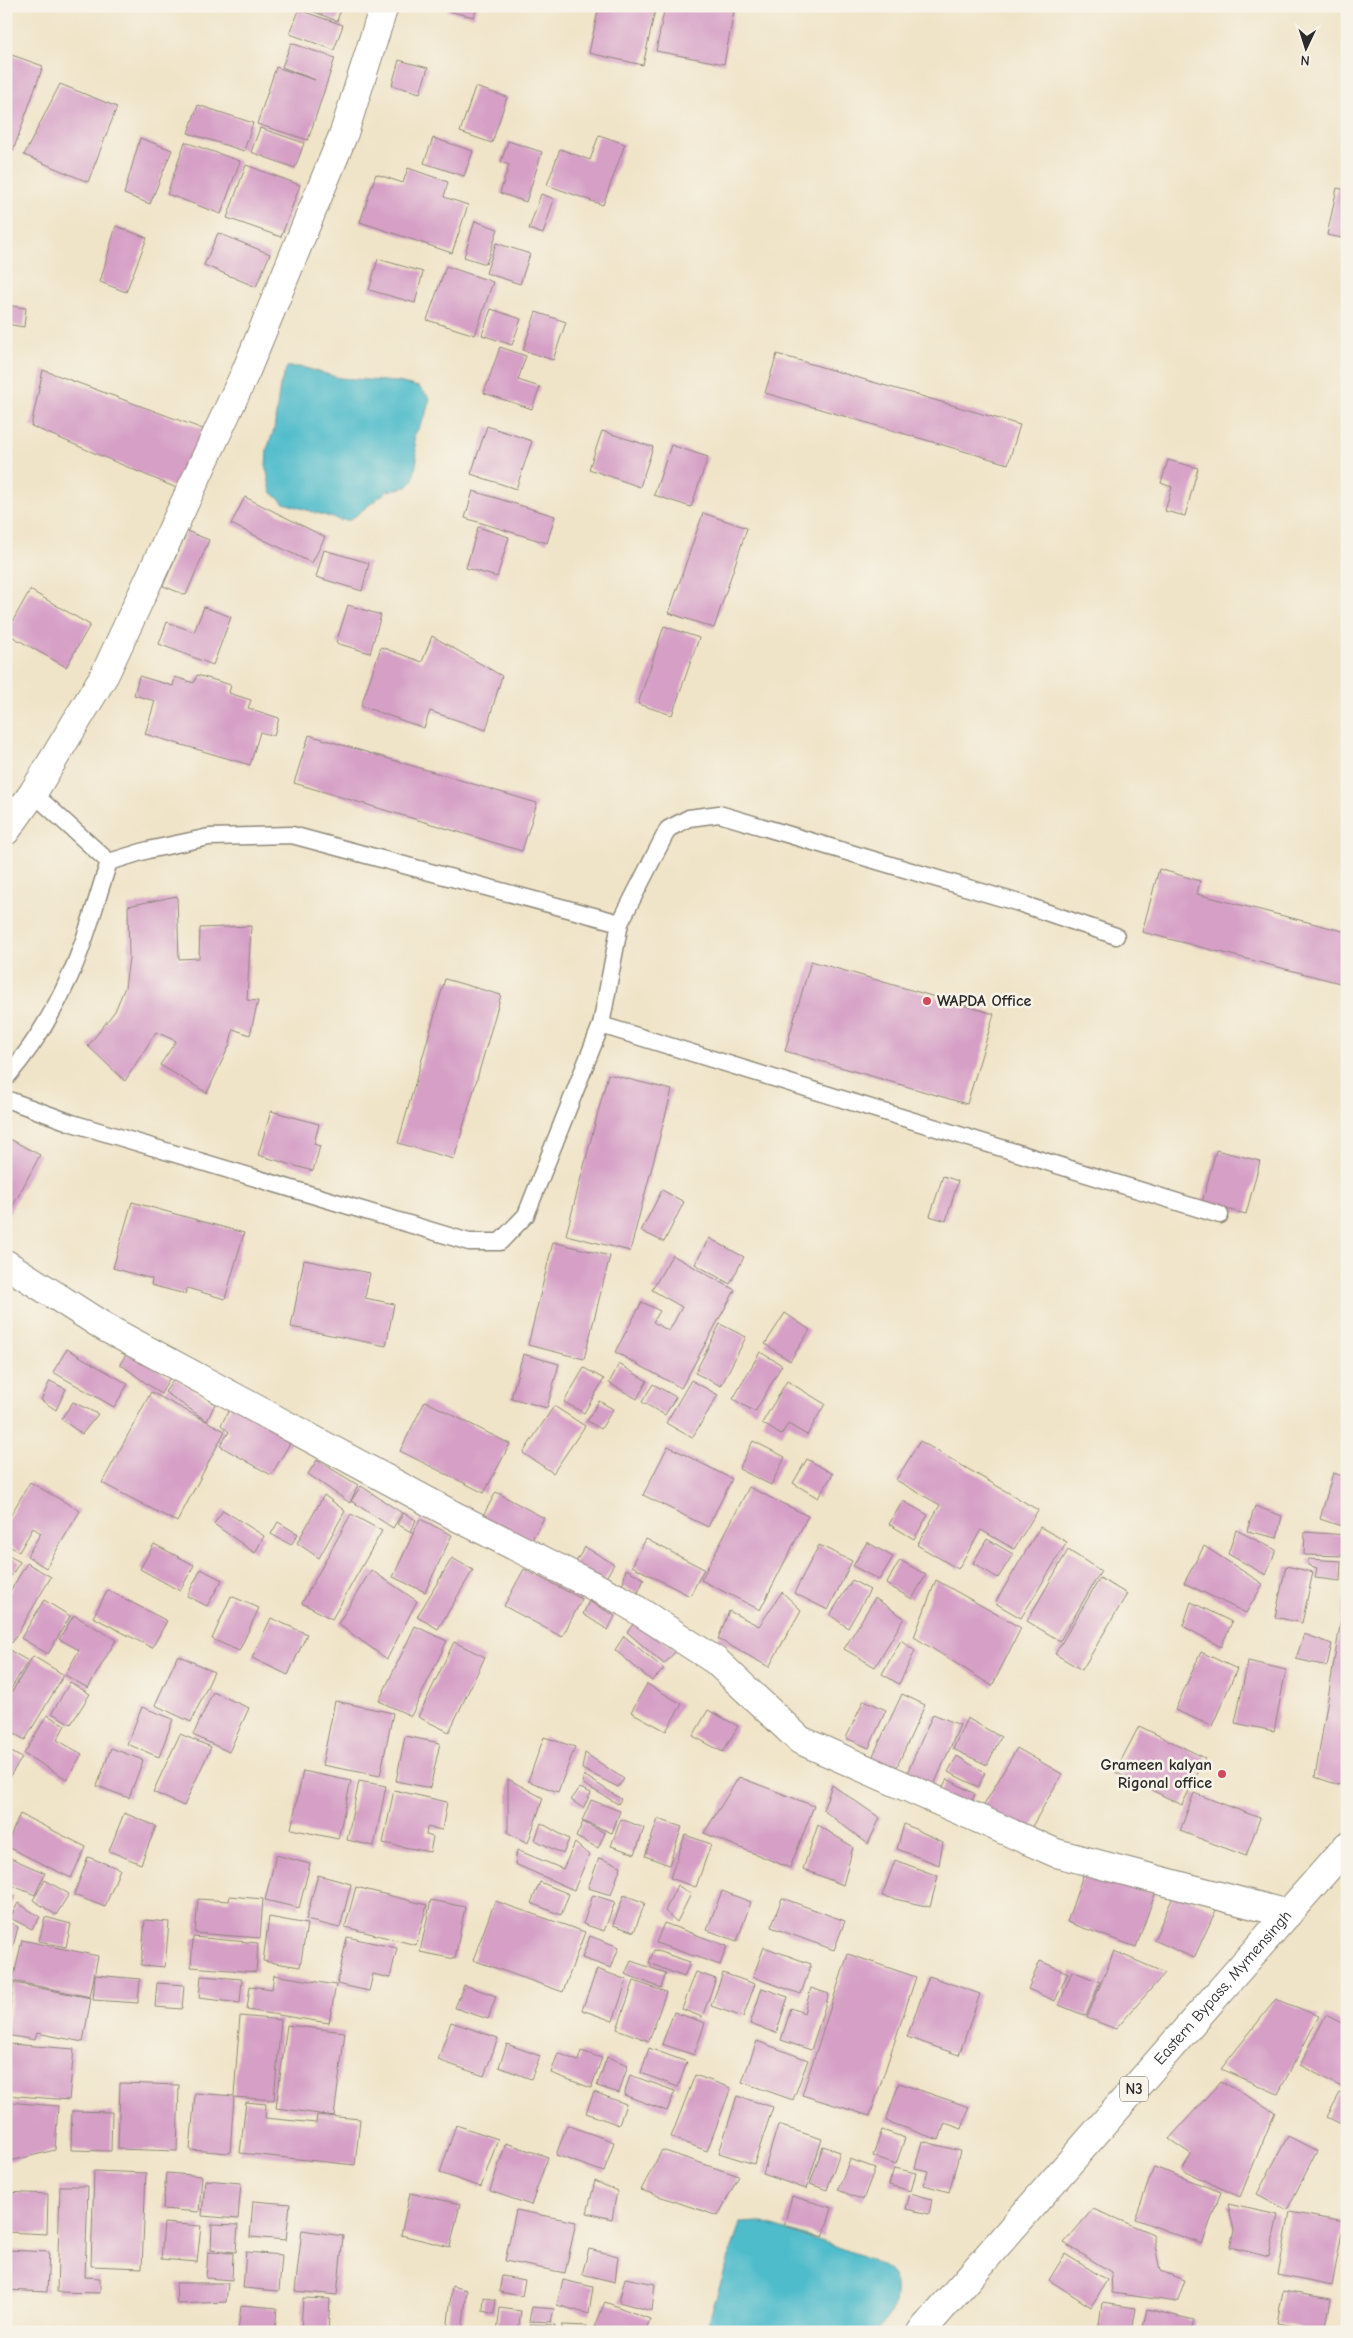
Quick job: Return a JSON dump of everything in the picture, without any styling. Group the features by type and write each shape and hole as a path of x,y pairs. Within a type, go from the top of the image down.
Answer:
{"main road":[{"path":"6,831 33,793 106,674 246,370 344,133 384,6"},
{"path":"6,1264 106,1328 458,1517 625,1602 716,1661 800,1740 1056,1853 1288,1914"},
{"name":"Eastern Bypass, Mymensingh","path":"921,2332 1347,1846"}],"lane":[{"path":"33,793 108,862"},
{"path":"6,1099 72,1123 469,1242 500,1242 526,1215 601,1025 620,923 668,829 689,818 719,814 1019,904 1116,936"},
{"path":"108,862 148,850 209,837 292,836 620,923"},
{"path":"6,1078 24,1056 51,1015 70,976 108,862"},
{"path":"601,1025 1220,1215"}],"water":[{"path":"287,367 302,367 340,378 398,382 419,387 430,398 425,417 414,436 417,459 413,481 407,487 387,491 350,520 340,520 284,503 271,492 266,467 267,449 274,430 280,385"},
{"path":"760,2222 854,2253 886,2269 893,2276 895,2285 894,2306 891,2314 876,2332 705,2332 740,2223"}],"building":[{"path":"6,6 14,6 6,26"},
{"path":"300,6 342,6 337,21"},
{"path":"449,6 477,6 474,17 447,11"},
{"path":"599,6 656,6 643,65 589,53"},
{"path":"665,6 735,6 724,64 656,51"},
{"path":"299,10 343,25 334,50 290,34"},
{"path":"291,43 335,58 308,140 257,124 276,67 315,80 282,67"},
{"path":"6,53 43,66 13,151 6,149"},
{"path":"399,60 428,68 420,93 392,85"},
{"path":"60,84 117,107 88,182 24,155"},
{"path":"475,87 507,97 492,143 460,132"},
{"path":"198,105 253,123 244,151 188,133"},
{"path":"260,128 304,143 295,168 251,152"},
{"path":"599,135 625,144 603,205 547,185 560,149 590,160"},
{"path":"140,138 172,150 150,204 124,194"},
{"path":"433,138 473,151 464,176 424,163"},
{"path":"508,141 542,152 526,202 500,193 509,165 501,162"},
{"path":"185,142 240,161 221,214 167,194"},
{"path":"246,165 300,185 281,237 227,218"},
{"path":"408,168 448,182 444,197 468,205 452,253 360,222 376,174 403,183"},
{"path":"1337,188 1347,190 1347,239 1327,235"},
{"path":"541,194 554,199 543,234 529,229"},
{"path":"475,221 498,229 486,264 464,257"},
{"path":"116,226 147,238 126,292 100,282"},
{"path":"218,233 270,254 256,287 204,265"},
{"path":"496,243 530,254 520,284 486,273"},
{"path":"378,259 423,272 415,303 369,290"},
{"path":"446,266 493,282 475,335 427,320"},
{"path":"6,305 26,308 24,327 6,324"},
{"path":"491,309 521,319 512,345 482,335"},
{"path":"536,312 566,322 553,360 523,350"},
{"path":"500,347 526,356 518,380 540,387 532,409 484,393"},
{"path":"777,354 1020,425 1008,464 765,393"},
{"path":"43,370 203,429 179,489 31,426"},
{"path":"487,426 532,441 516,489 471,474"},
{"path":"602,431 653,447 640,487 589,469"},
{"path":"671,445 708,457 691,507 654,495"},
{"path":"1168,460 1198,468 1185,516 1165,511 1172,487 1161,483"},
{"path":"473,491 555,516 547,543 465,518"},
{"path":"245,497 325,537 312,563 231,524"},
{"path":"703,513 747,528 714,628 669,613"},
{"path":"478,527 509,537 497,577 466,568"},
{"path":"187,531 209,540 186,595 163,586"},
{"path":"324,550 369,563 362,591 316,577"},
{"path":"30,590 90,625 66,667 6,633"},
{"path":"348,605 381,615 370,653 336,643"},
{"path":"204,607 231,617 213,665 159,644 167,622 194,632"},
{"path":"664,626 699,638 672,715 638,704"},
{"path":"432,636 502,676 486,730 430,711 424,728 361,706 381,647 422,662"},
{"path":"197,675 231,685 229,693 251,700 248,708 279,718 274,736 260,732 250,765 145,734 155,701 134,695 139,676 173,686 175,677 194,683"},
{"path":"309,735 537,803 522,851 294,783"},
{"path":"1159,869 1200,881 1197,894 1347,932 1347,956 1340,983 1142,932"},
{"path":"177,896 179,959 199,958 200,928 251,926 247,1000 258,1001 250,1035 233,1029 230,1044 207,1093 160,1065 176,1041 156,1032 125,1081 88,1046 115,1011 125,987 129,958 128,906"},
{"path":"811,961 994,1014 967,1104 785,1051"},
{"path":"445,979 501,995 454,1159 398,1143"},
{"path":"608,1074 672,1090 630,1251 566,1235"},
{"path":"271,1111 319,1124 314,1144 320,1146 313,1171 258,1155"},
{"path":"6,1137 40,1155 6,1219"},
{"path":"1216,1150 1260,1161 1246,1214 1202,1203"},
{"path":"943,1176 958,1181 946,1221 930,1216"},
{"path":"662,1190 684,1202 664,1242 641,1231"},
{"path":"132,1202 244,1233 225,1299 187,1288 185,1294 151,1285 152,1279 113,1268"},
{"path":"709,1238 744,1257 730,1284 695,1264"},
{"path":"553,1242 610,1256 584,1359 528,1345"},
{"path":"672,1255 735,1290 681,1388 615,1352 642,1302 660,1311 653,1322 669,1331 682,1307 652,1290"},
{"path":"304,1260 370,1273 365,1298 394,1304 386,1346 291,1327"},
{"path":"785,1313 810,1330 790,1361 765,1344"},
{"path":"720,1324 746,1337 721,1386 695,1373"},
{"path":"67,1349 128,1384 114,1407 53,1372"},
{"path":"129,1350 170,1377 161,1394 120,1364"},
{"path":"760,1352 782,1365 755,1412 733,1399"},
{"path":"523,1354 559,1364 547,1408 511,1398"},
{"path":"619,1364 647,1381 637,1399 609,1383"},
{"path":"584,1368 604,1379 584,1413 564,1402"},
{"path":"175,1378 215,1404 207,1421 165,1392"},
{"path":"691,1380 718,1395 692,1438 666,1423"},
{"path":"50,1381 66,1389 56,1410 41,1400"},
{"path":"787,1381 825,1404 807,1435 788,1424 781,1435 762,1423"},
{"path":"653,1384 676,1397 665,1415 642,1402"},
{"path":"151,1392 225,1431 177,1522 102,1483"},
{"path":"234,1401 292,1440 271,1475 220,1446 229,1432 221,1425"},
{"path":"425,1401 510,1444 484,1493 400,1451"},
{"path":"599,1401 613,1409 601,1429 587,1421"},
{"path":"73,1402 98,1414 82,1434 61,1419"},
{"path":"554,1406 585,1426 553,1473 523,1453"},
{"path":"753,1441 785,1457 771,1485 739,1469"},
{"path":"920,1441 1038,1510 1014,1549 981,1530 958,1569 917,1545 940,1505 896,1480"},
{"path":"668,1446 732,1479 708,1527 643,1495"},
{"path":"807,1459 833,1474 818,1498 793,1483"},
{"path":"317,1460 358,1485 350,1503 308,1474"},
{"path":"1333,1473 1347,1477 1347,1528 1320,1519"},
{"path":"30,1482 80,1511 46,1568 27,1556 41,1533 33,1528 19,1552 6,1544 6,1523"},
{"path":"361,1486 402,1513 393,1528 351,1501"},
{"path":"749,1487 808,1516 760,1610 701,1580"},
{"path":"496,1492 544,1518 527,1548 480,1521"},
{"path":"324,1495 345,1511 319,1558 297,1543"},
{"path":"903,1501 928,1515 914,1539 889,1524"},
{"path":"1255,1506 1282,1516 1277,1538 1247,1531"},
{"path":"223,1510 264,1536 255,1553 214,1524"},
{"path":"404,1513 416,1520 411,1532 397,1524"},
{"path":"351,1514 382,1531 332,1619 302,1603"},
{"path":"420,1519 452,1535 425,1592 393,1577"},
{"path":"278,1522 298,1534 291,1545 271,1534"},
{"path":"1040,1527 1067,1542 1021,1618 995,1603"},
{"path":"1236,1530 1276,1550 1266,1575 1228,1554"},
{"path":"1305,1532 1347,1535 1347,1556 1304,1555"},
{"path":"646,1539 704,1569 690,1596 632,1566"},
{"path":"987,1539 1013,1554 998,1578 973,1563"},
{"path":"867,1542 893,1557 879,1580 853,1566"},
{"path":"154,1544 194,1565 180,1591 140,1569"},
{"path":"819,1545 852,1561 828,1610 794,1593"},
{"path":"1204,1546 1263,1584 1246,1613 1184,1583"},
{"path":"585,1547 614,1564 601,1586 572,1568"},
{"path":"1068,1550 1101,1571 1060,1641 1027,1621"},
{"path":"6,1554 20,1562 6,1584"},
{"path":"452,1558 473,1570 438,1629 417,1617"},
{"path":"1308,1559 1341,1561 1340,1581 1315,1578 1317,1568 1308,1565"},
{"path":"900,1560 926,1575 912,1599 886,1584"},
{"path":"27,1563 51,1577 12,1643 6,1640 6,1598"},
{"path":"1286,1566 1313,1572 1302,1623 1275,1617"},
{"path":"201,1569 222,1580 207,1606 187,1596"},
{"path":"524,1569 582,1599 562,1637 504,1606"},
{"path":"626,1569 644,1579 638,1593 622,1587"},
{"path":"371,1570 417,1601 387,1659 338,1624"},
{"path":"1100,1578 1127,1594 1082,1670 1055,1654"},
{"path":"852,1580 870,1590 848,1628 830,1615"},
{"path":"936,1580 1021,1628 992,1686 914,1637"},
{"path":"108,1590 167,1621 152,1648 93,1617"},
{"path":"782,1592 801,1610 769,1667 718,1639 729,1611 759,1626"},
{"path":"231,1596 259,1608 239,1651 212,1639"},
{"path":"875,1598 904,1618 875,1667 844,1649"},
{"path":"44,1600 70,1616 48,1654 21,1638"},
{"path":"589,1601 615,1616 608,1630 583,1614"},
{"path":"1344,1601 1347,1602 1347,1776 1339,1785 1315,1777"},
{"path":"1191,1602 1232,1622 1221,1647 1183,1626"},
{"path":"74,1615 116,1640 88,1688 65,1675 79,1650 59,1639"},
{"path":"271,1618 307,1634 288,1675 252,1658"},
{"path":"637,1619 676,1651 664,1664 627,1632"},
{"path":"415,1626 447,1641 411,1716 379,1701"},
{"path":"1304,1634 1332,1644 1327,1666 1296,1659"},
{"path":"624,1636 664,1669 652,1681 615,1650"},
{"path":"901,1640 915,1651 899,1684 882,1674"},
{"path":"454,1642 485,1657 449,1732 418,1717"},
{"path":"6,1648 28,1661 6,1697"},
{"path":"1201,1652 1237,1669 1212,1726 1175,1710"},
{"path":"178,1655 214,1672 191,1722 155,1705"},
{"path":"33,1656 64,1675 25,1740 6,1729 6,1702"},
{"path":"1248,1661 1286,1670 1274,1731 1235,1723"},
{"path":"70,1682 90,1694 71,1724 52,1713"},
{"path":"647,1684 682,1704 666,1731 631,1712"},
{"path":"213,1692 249,1708 229,1752 193,1735"},
{"path":"902,1694 925,1705 894,1773 870,1762"},
{"path":"864,1700 886,1710 869,1748 846,1738"},
{"path":"335,1701 393,1713 380,1776 322,1765"},
{"path":"142,1707 173,1719 159,1757 127,1744"},
{"path":"708,1710 738,1726 723,1752 693,1736"},
{"path":"933,1714 960,1725 931,1792 904,1780"},
{"path":"47,1715 65,1725 57,1740 82,1754 67,1779 24,1754"},
{"path":"967,1718 1001,1737 987,1765 953,1749"},
{"path":"1139,1726 1205,1758 1182,1805 1115,1772"},
{"path":"180,1734 211,1747 184,1806 153,1792"},
{"path":"405,1736 440,1743 430,1788 396,1781"},
{"path":"544,1737 575,1747 558,1792 528,1781"},
{"path":"111,1748 143,1760 129,1798 97,1786"},
{"path":"1017,1748 1062,1774 1026,1837 980,1812"},
{"path":"6,1749 22,1758 6,1782"},
{"path":"585,1753 624,1779 618,1787 582,1769"},
{"path":"957,1756 985,1773 978,1787 948,1772"},
{"path":"303,1771 351,1781 338,1839 291,1829"},
{"path":"584,1775 621,1799 618,1804 582,1783"},
{"path":"739,1777 814,1806 790,1868 704,1833"},
{"path":"508,1779 543,1798 528,1843 508,1833"},
{"path":"947,1779 975,1794 968,1809 939,1794"},
{"path":"359,1781 386,1786 374,1846 347,1840"},
{"path":"832,1785 880,1818 868,1844 823,1810"},
{"path":"580,1788 591,1793 583,1808 571,1800"},
{"path":"394,1790 447,1802 442,1830 427,1827 426,1835 433,1837 430,1852 383,1843"},
{"path":"1194,1793 1260,1818 1246,1856 1180,1831"},
{"path":"591,1800 620,1811 612,1833 582,1821"},
{"path":"124,1813 156,1826 141,1864 109,1851"},
{"path":"20,1814 86,1847 71,1878 6,1846"},
{"path":"621,1819 644,1828 635,1854 611,1846"},
{"path":"658,1819 682,1827 669,1865 645,1856"},
{"path":"583,1822 605,1833 598,1848 576,1837"},
{"path":"541,1823 569,1839 563,1854 535,1840"},
{"path":"904,1824 943,1842 939,1865 897,1849"},
{"path":"818,1825 853,1847 843,1885 803,1869"},
{"path":"685,1835 711,1844 696,1887 670,1878"},
{"path":"575,1843 589,1855 574,1890 515,1864 517,1850 563,1869"},
{"path":"276,1855 310,1864 299,1908 265,1900"},
{"path":"6,1856 45,1873 35,1895 6,1883"},
{"path":"88,1857 120,1869 105,1907 74,1895"},
{"path":"599,1858 621,1866 611,1895 588,1888"},
{"path":"895,1860 938,1876 930,1907 882,1896"},
{"path":"1085,1869 1155,1894 1136,1947 1067,1922"},
{"path":"318,1875 351,1884 340,1928 306,1920"},
{"path":"45,1880 69,1894 56,1915 33,1900"},
{"path":"540,1882 569,1894 561,1915 531,1903"},
{"path":"677,1885 691,1894 677,1922 665,1911"},
{"path":"356,1887 427,1905 416,1945 345,1927"},
{"path":"722,1891 751,1902 737,1941 707,1930"},
{"path":"1175,1892 1216,1910 1194,1958 1154,1940"},
{"path":"6,1893 14,1896 7,1917 6,1917"},
{"path":"593,1895 615,1902 604,1931 583,1924"},
{"path":"624,1895 645,1903 634,1932 613,1925"},
{"path":"230,1896 263,1899 260,1938 195,1933 198,1899 229,1901"},
{"path":"782,1898 845,1921 834,1950 771,1927"},
{"path":"431,1900 465,1907 455,1959 420,1952"},
{"path":"495,1901 585,1932 563,1992 473,1960"},
{"path":"18,1903 40,1917 32,1929 10,1918"},
{"path":"45,1917 71,1924 66,1947 39,1941"},
{"path":"269,1917 307,1924 300,1967 263,1961"},
{"path":"145,1920 169,1922 165,1967 141,1965"},
{"path":"7,1921 18,1927 11,1954 6,1954"},
{"path":"664,1923 727,1946 720,1965 656,1943"},
{"path":"590,1936 619,1947 611,1968 582,1958"},
{"path":"193,1937 258,1943 256,1972 191,1967"},
{"path":"347,1937 397,1948 390,1978 373,1974 369,1991 337,1984"},
{"path":"22,1940 98,1956 90,1997 13,1981"},
{"path":"764,1947 811,1964 801,1994 753,1977"},
{"path":"654,1950 690,1962 684,1977 649,1963"},
{"path":"1114,1951 1165,1973 1116,2029 1087,2018"},
{"path":"848,1954 916,1977 870,2116 802,2095"},
{"path":"6,1959 12,1961 7,1981 6,1981"},
{"path":"631,1961 666,1973 661,1988 625,1974"},
{"path":"1040,1961 1068,1973 1055,2001 1028,1989"},
{"path":"597,1969 627,1980 613,2021 582,2010"},
{"path":"1072,1971 1100,1982 1086,2016 1059,2005"},
{"path":"696,1972 716,1979 702,2017 682,2009"},
{"path":"723,1973 755,1984 743,2017 711,2006"},
{"path":"95,1975 140,1979 138,2003 93,2000"},
{"path":"274,1975 336,1985 329,2023 247,2010 250,1986 272,1989"},
{"path":"201,1976 242,1979 240,2003 199,1998"},
{"path":"929,1976 980,1994 959,2055 907,2037"},
{"path":"634,1981 666,1992 649,2041 617,2029"},
{"path":"14,1983 91,1998 83,2042 37,2033 35,2040 6,2035"},
{"path":"157,1983 184,1985 182,2009 155,2007"},
{"path":"464,1985 496,1996 488,2019 455,2008"},
{"path":"762,1988 788,1997 776,2033 750,2024"},
{"path":"811,1988 829,1994 811,2050 781,2040 791,2008 804,2013"},
{"path":"1276,1999 1319,2016 1278,2094 1221,2069"},
{"path":"674,2012 705,2023 694,2055 662,2044"},
{"path":"1326,2015 1347,2026 1347,2090 1300,2065"},
{"path":"240,2016 281,2020 274,2100 234,2097 230,2153 190,2150 195,2093 234,2096"},
{"path":"451,2022 498,2038 484,2076 438,2060"},
{"path":"287,2025 345,2032 334,2116 276,2108"},
{"path":"757,2041 808,2060 793,2100 742,2082"},
{"path":"10,2044 74,2049 69,2100 6,2095"},
{"path":"507,2044 540,2056 531,2079 499,2067"},
{"path":"649,2048 687,2062 678,2087 641,2073"},
{"path":"581,2051 602,2058 591,2088 551,2073 558,2053 578,2061"},
{"path":"607,2057 628,2065 619,2093 597,2086"},
{"path":"630,2075 675,2091 667,2111 624,2095"},
{"path":"695,2075 731,2088 707,2151 671,2137"},
{"path":"1221,2081 1275,2112 1240,2197 1182,2170 1191,2154 1169,2139"},
{"path":"120,2083 179,2085 177,2151 118,2149"},
{"path":"899,2083 969,2107 962,2129 945,2123 939,2140 886,2121"},
{"path":"594,2092 626,2104 619,2125 586,2113"},
{"path":"1340,2093 1347,2097 1347,2127 1327,2117"},
{"path":"737,2096 773,2107 754,2164 719,2153"},
{"path":"6,2102 58,2106 55,2150 6,2162"},
{"path":"246,2102 266,2104 265,2118 316,2123 317,2115 360,2119 355,2165 240,2153"},
{"path":"72,2111 112,2112 111,2151 71,2150"},
{"path":"456,2125 498,2139 481,2187 440,2173"},
{"path":"567,2125 614,2142 604,2172 556,2155"},
{"path":"778,2125 822,2139 806,2189 763,2174"},
{"path":"882,2130 905,2138 896,2164 873,2156"},
{"path":"1288,2136 1317,2151 1287,2210 1257,2194"},
{"path":"922,2141 960,2151 949,2192 924,2185 928,2171 915,2168"},
{"path":"506,2143 548,2157 531,2205 490,2191"},
{"path":"823,2146 840,2152 827,2190 810,2184"},
{"path":"662,2150 739,2176 718,2216 641,2190"},
{"path":"850,2159 875,2168 863,2200 838,2190"},
{"path":"1154,2167 1221,2192 1202,2244 1135,2219"},
{"path":"894,2168 916,2173 911,2191 889,2185"},
{"path":"94,2171 146,2173 142,2268 91,2266"},
{"path":"166,2173 202,2176 199,2212 163,2209"},
{"path":"205,2180 241,2183 238,2219 202,2216"},
{"path":"595,2181 617,2191 612,2219 587,2213"},
{"path":"60,2186 88,2186 85,2277 100,2278 100,2293 57,2292"},
{"path":"6,2192 48,2194 47,2234 6,2232"},
{"path":"410,2193 460,2204 450,2247 401,2235"},
{"path":"910,2193 932,2199 929,2214 906,2209"},
{"path":"792,2196 832,2208 823,2237 784,2226"},
{"path":"253,2201 290,2204 286,2240 250,2237"},
{"path":"1228,2204 1278,2215 1269,2257 1230,2247 1234,2230"},
{"path":"1093,2209 1153,2234 1160,2271 1185,2280 1177,2302 1112,2293 1111,2272 1064,2243"},
{"path":"516,2210 576,2222 565,2273 505,2261"},
{"path":"1290,2212 1344,2222 1332,2286 1278,2275"},
{"path":"164,2223 201,2226 197,2262 161,2259"},
{"path":"212,2224 238,2225 236,2252 211,2250"},
{"path":"302,2230 343,2236 337,2295 295,2291"},
{"path":"589,2249 618,2256 615,2282 582,2274"},
{"path":"7,2250 49,2252 47,2292 6,2290"},
{"path":"208,2252 233,2253 232,2280 206,2278"},
{"path":"246,2252 282,2255 279,2291 243,2288"},
{"path":"1065,2254 1107,2280 1091,2307 1049,2280"},
{"path":"502,2276 525,2280 522,2296 499,2292"},
{"path":"625,2278 655,2284 652,2311 619,2302"},
{"path":"563,2280 593,2287 589,2314 557,2305"},
{"path":"176,2283 228,2283 226,2302 177,2304"},
{"path":"452,2286 467,2290 462,2332 447,2332"},
{"path":"1283,2291 1331,2299 1325,2332 1277,2323"},
{"path":"484,2297 496,2300 494,2314 483,2311"},
{"path":"303,2298 330,2299 328,2332 301,2332"},
{"path":"605,2302 650,2319 645,2332 593,2332"},
{"path":"1102,2303 1136,2308 1132,2332 1098,2332"},
{"path":"241,2305 277,2308 275,2332 238,2332"},
{"path":"532,2307 554,2309 551,2322 529,2321"},
{"path":"500,2308 521,2311 518,2332 497,2332"},
{"path":"1147,2309 1194,2320 1191,2332 1142,2332"},
{"path":"530,2324 555,2325 554,2332 530,2332"},
{"path":"562,2325 587,2326 587,2332 562,2332"}],"place":[{"name":"WAPDA Office","path":"927,1001"},
{"name":"Grameen kalyan Rigonal office","path":"1222,1774"}]}
